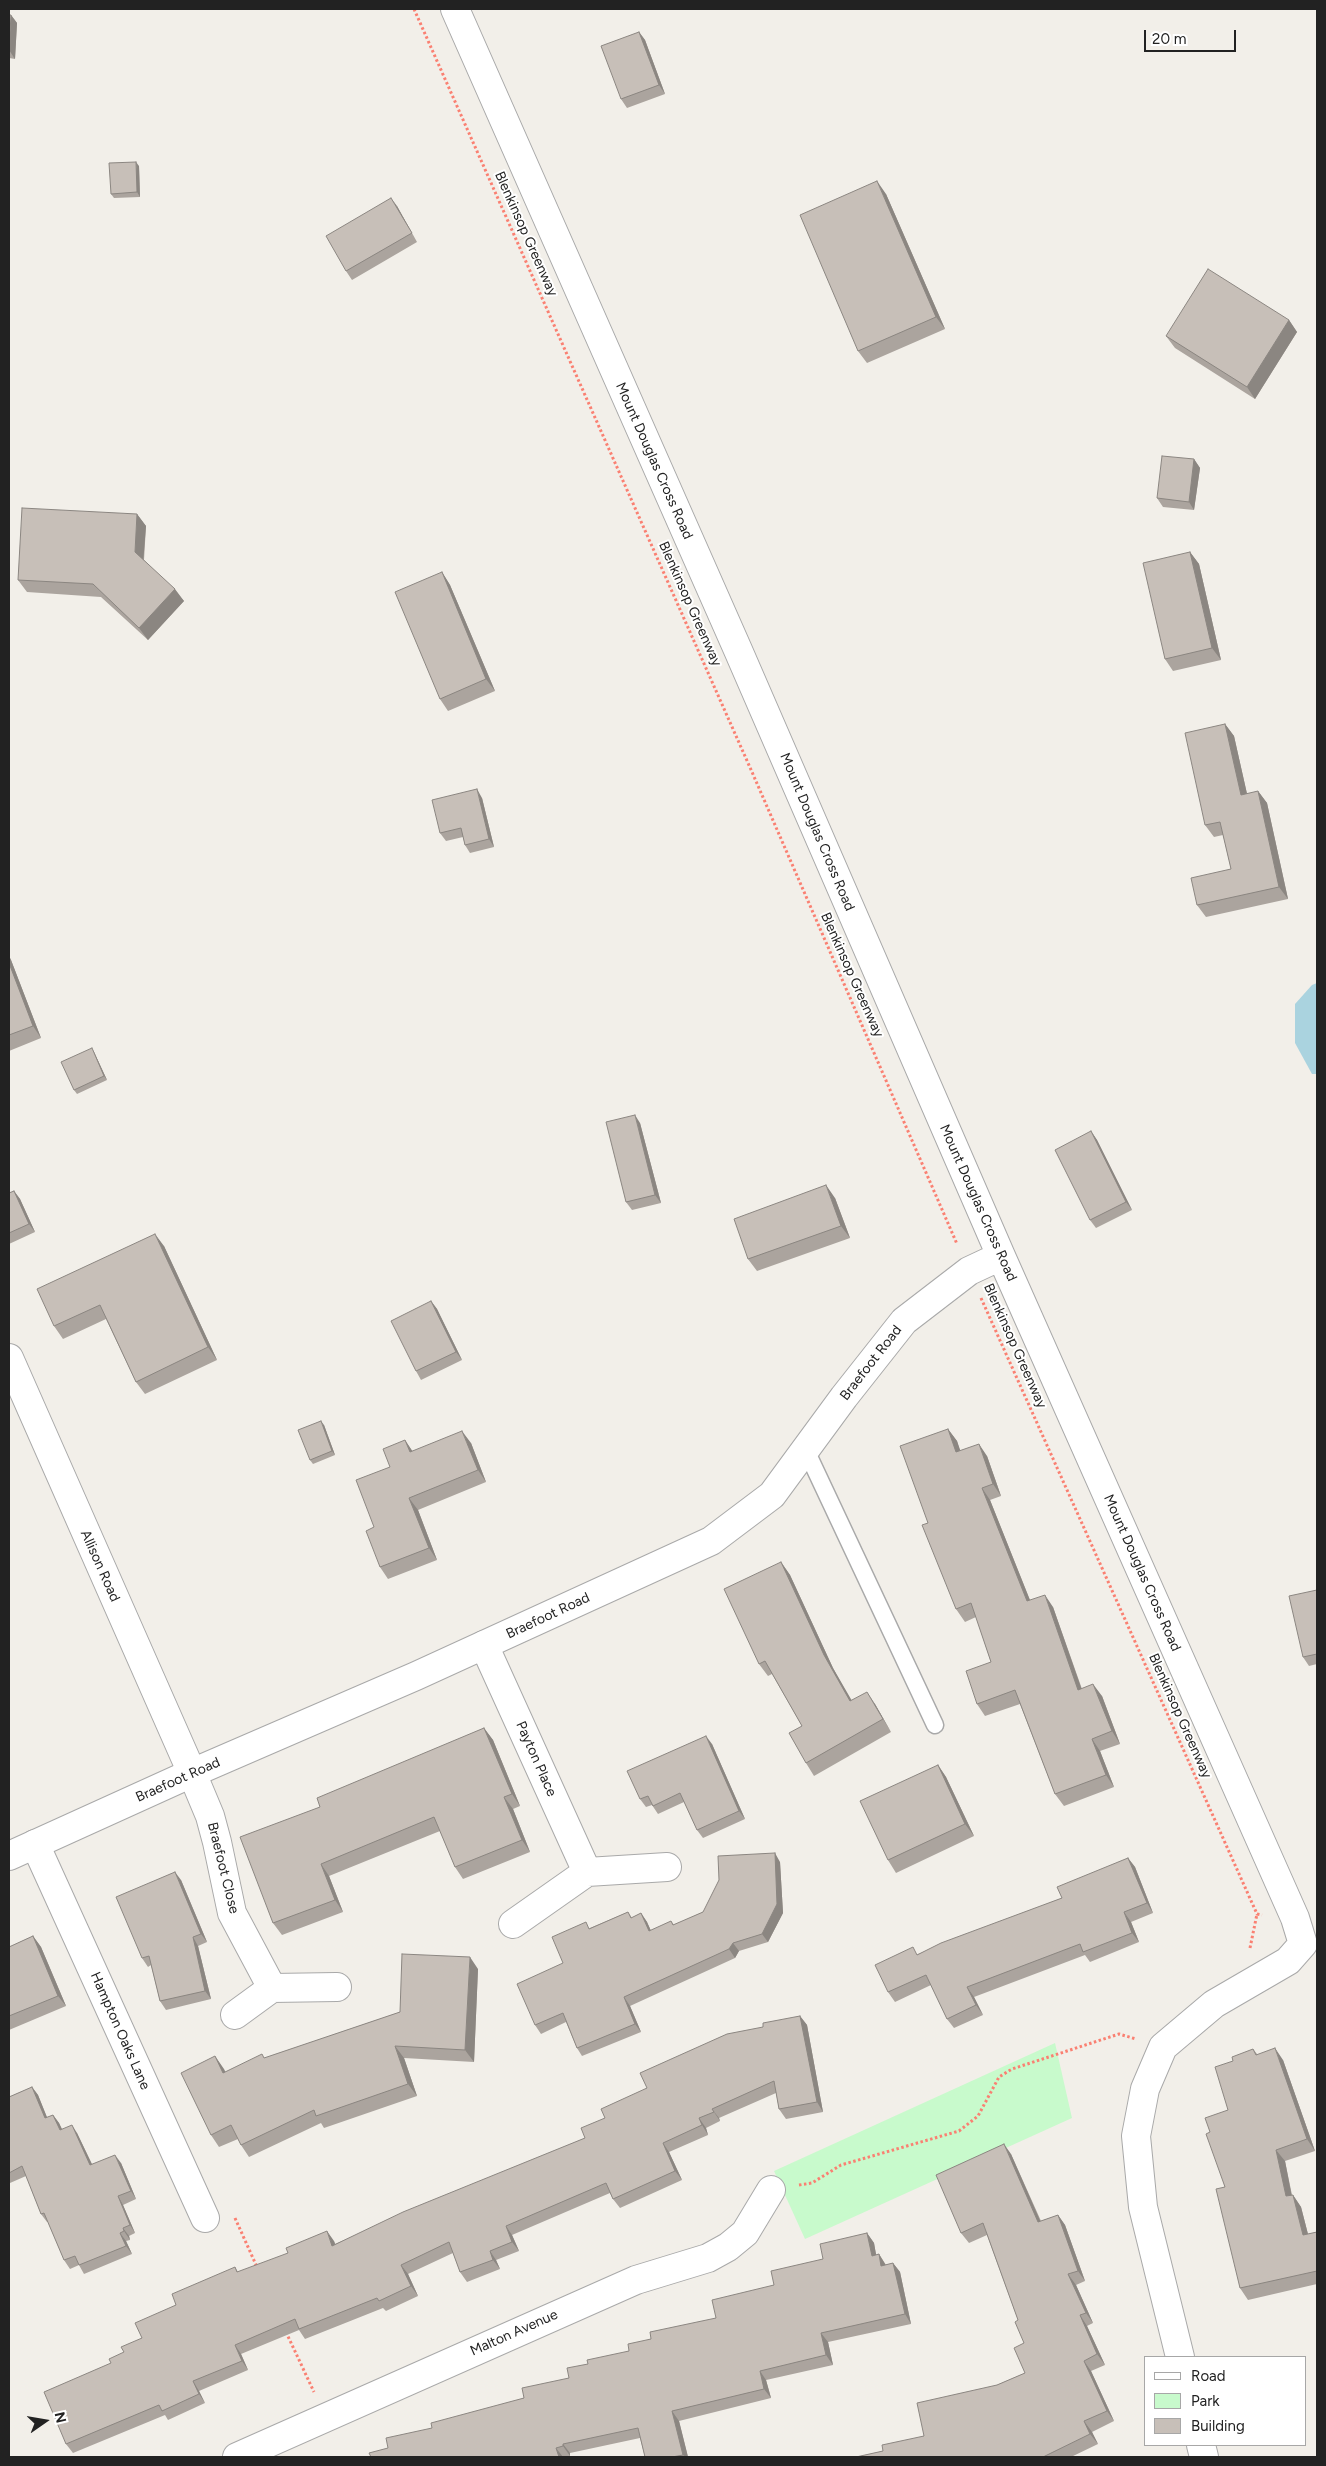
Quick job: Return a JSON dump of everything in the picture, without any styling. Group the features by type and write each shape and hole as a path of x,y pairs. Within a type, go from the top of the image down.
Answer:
{"street":[{"name":"Mount Douglas Cross Road","path":"454,9 738,650 1001,1256 1296,1918 1310,1945 1288,1961 1214,2004 1163,2047 1145,2089 1136,2136 1143,2207 1180,2356"},
{"name":"Braefoot Road","path":"9,1856 192,1773 484,1645 711,1541 772,1495 805,1448 904,1321 969,1271 1001,1256"},
{"name":"Allison Road","path":"9,1358 192,1773"},
{"name":"Payton Place","path":"484,1645 587,1872"},
{"name":"Braefoot Close","path":"192,1773 210,1816 232,1912 272,1988"},
{"name":"Hampton Oaks Lane","path":"35,1844 205,2218"},
{"path":"513,1924 587,1872 667,1866"},
{"path":"235,2015 272,1988 337,1986"},
{"name":"Malton Avenue","path":"237,2457 636,2280 708,2258 728,2247 745,2233 771,2190"}],"lane":[{"path":"805,1448 935,1725"}],"path":[{"name":"Blenkinsop Greenway","path":"414,9 740,744 969,1271 1257,1914 1296,1918"},
{"path":"771,2190 812,2183 841,2166 959,2131 978,2116 999,2077 1012,2069 1119,2034 1163,2047"}],"green space":[{"path":"1055,2043 1072,2118 805,2239 774,2171"}],"water":[{"path":"1317,983 1317,1074 1312,1074 1295,1043 1295,1004 1312,985"}],"building":[{"path":"9,15 11,15 9,50"},
{"path":"639,32 659,85 621,99 601,46"},
{"path":"136,162 137,192 111,194 109,163"},
{"path":"877,181 936,317 858,351 800,215"},
{"path":"391,198 412,233 346,271 326,236"},
{"path":"1208,269 1289,320 1247,387 1166,336"},
{"path":"1162,456 1194,459 1189,502 1157,498"},
{"path":"22,508 137,514 135,552 175,589 139,628 93,584 18,580"},
{"path":"1190,552 1212,648 1165,659 1143,563"},
{"path":"442,572 486,679 440,699 395,592"},
{"path":"1225,724 1241,795 1258,791 1279,887 1197,905 1191,878 1231,869 1220,822 1205,825 1185,733"},
{"path":"477,789 489,839 465,845 461,828 440,833 432,800"},
{"path":"9,963 33,1026 9,1035"},
{"path":"92,1048 104,1076 74,1090 61,1062"},
{"path":"635,1115 655,1195 626,1202 606,1122"},
{"path":"1091,1131 1126,1202 1090,1220 1055,1150"},
{"path":"826,1185 841,1226 748,1259 734,1219"},
{"path":"14,1191 29,1224 9,1233 9,1193"},
{"path":"155,1234 208,1347 136,1382 100,1305 54,1326 37,1289"},
{"path":"431,1301 456,1352 416,1371 391,1321"},
{"path":"321,1421 332,1451 310,1460 298,1430"},
{"path":"948,1429 956,1452 979,1444 993,1484 982,1488 1027,1601 1045,1595 1078,1690 1093,1684 1112,1731 1092,1739 1106,1775 1055,1794 1015,1690 977,1704 966,1671 991,1662 971,1603 956,1609 922,1525 928,1523 900,1446"},
{"path":"462,1431 478,1470 409,1498 429,1548 380,1567 366,1531 374,1527 356,1480 390,1467 383,1449 405,1440 410,1452"},
{"path":"781,1562 824,1655 850,1701 867,1692 883,1719 806,1763 789,1733 802,1726 765,1661 759,1664 724,1589"},
{"path":"1317,1590 1317,1654 1303,1657 1289,1596"},
{"path":"484,1728 512,1794 504,1797 522,1840 455,1867 434,1817 321,1864 335,1900 273,1923 240,1837 320,1807 317,1798"},
{"path":"706,1736 739,1811 697,1830 680,1793 653,1806 648,1796 640,1799 627,1771"},
{"path":"938,1765 965,1824 888,1860 860,1801"},
{"path":"775,1853 777,1904 762,1934 733,1943 729,1949 624,1997 635,2024 577,2048 563,2013 535,2025 517,1984 563,1963 552,1937 586,1922 589,1929 628,1912 631,1918 641,1913 649,1931 671,1921 673,1925 703,1912 719,1880 718,1856"},
{"path":"1128,1858 1147,1903 1124,1912 1132,1933 1083,1952 1080,1944 967,1987 976,2005 947,2019 926,1975 888,1992 875,1965 913,1947 917,1955 941,1943 1062,1898 1057,1887"},
{"path":"175,1872 201,1934 193,1937 205,1991 160,2001 149,1956 142,1958 116,1897"},
{"path":"33,1936 58,1996 9,2016 9,1947"},
{"path":"402,1954 470,1957 465,2050 395,2046 408,2084 316,2116 314,2110 241,2145 231,2125 211,2135 181,2073 215,2056 223,2073 262,2054 264,2058 400,2012"},
{"path":"800,2016 817,2102 779,2109 774,2081 712,2109 714,2112 699,2118 702,2125 663,2143 675,2171 613,2199 606,2183 506,2226 512,2242 490,2251 493,2260 460,2272 449,2242 401,2265 411,2286 379,2301 377,2298 299,2329 295,2319 235,2345 242,2361 193,2381 199,2394 162,2411 159,2405 66,2444 44,2392 111,2363 109,2359 124,2352 121,2347 142,2338 135,2323 176,2305 172,2294 235,2267 237,2272 288,2253 286,2248 327,2231 332,2246 403,2212 585,2138 581,2128 605,2118 601,2109 647,2088 640,2073 727,2034 763,2027 763,2023"},
{"path":"1275,2048 1307,2139 1276,2150 1286,2196 1293,2195 1303,2235 1317,2232 1317,2271 1240,2288 1216,2189 1225,2187 1206,2134 1210,2132 1205,2118 1228,2110 1215,2067 1233,2061 1232,2057 1253,2049 1256,2055"},
{"path":"32,2087 45,2118 53,2115 60,2130 72,2125 90,2165 115,2155 131,2191 118,2196 130,2225 123,2228 124,2231 120,2233 126,2246 79,2265 75,2256 64,2260 44,2213 41,2214 22,2166 9,2173 9,2097"},
{"path":"1004,2144 1038,2222 1058,2215 1078,2271 1068,2274 1086,2313 1080,2315 1097,2354 1084,2361 1107,2411 1084,2421 1090,2434 1043,2457 856,2457 883,2451 882,2445 924,2436 917,2403 997,2385 1025,2373 1014,2348 1024,2343 1015,2322 1018,2320 983,2223 961,2233 936,2175"},
{"path":"867,2233 872,2256 879,2254 881,2266 893,2263 905,2314 821,2333 826,2355 760,2371 764,2389 672,2411 683,2455 645,2457 638,2428 563,2444 563,2446 556,2448 559,2457 371,2457 369,2453 388,2448 386,2438 432,2428 431,2423 524,2398 522,2388 569,2378 567,2368 588,2364 587,2360 629,2351 628,2344 651,2339 650,2332 716,2318 712,2300 774,2285 771,2271 823,2259 820,2244"}]}
